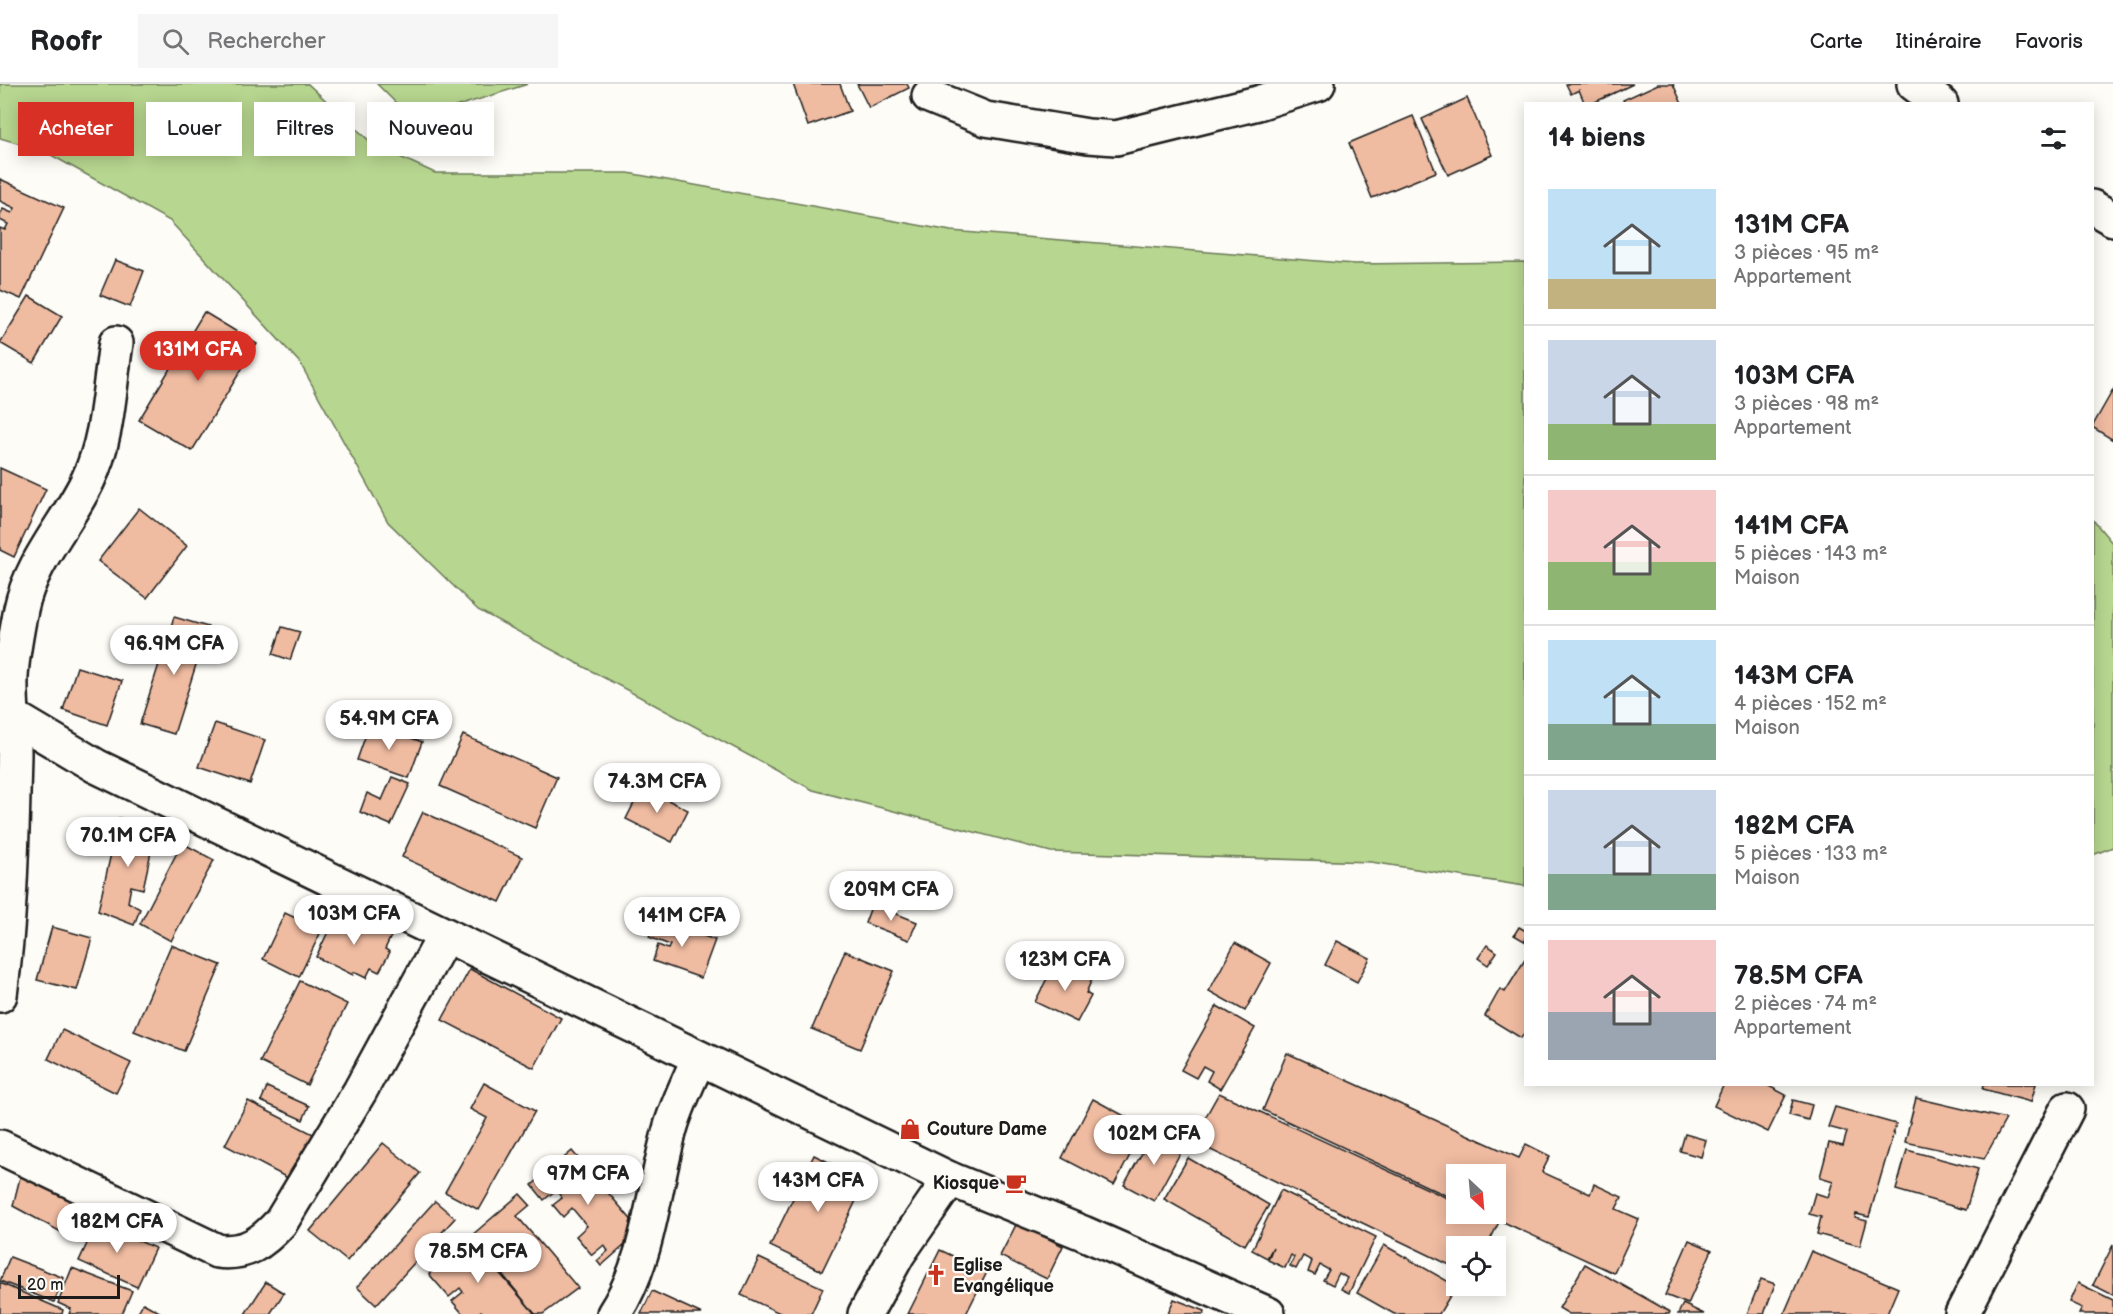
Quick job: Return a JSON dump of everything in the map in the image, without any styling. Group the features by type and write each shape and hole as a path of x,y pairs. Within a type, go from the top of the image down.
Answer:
{"street":[{"path":"929,96 986,119 1088,136 1116,138 1258,103 1318,84"},
{"path":"2094,208 2113,219"},
{"path":"0,995 9,927 7,713 11,673 27,586 40,560 88,481 96,459 116,343"},
{"path":"7,713 96,766 950,1179 1083,1233 1268,1314"},
{"path":"0,1146 217,1251 243,1251 267,1238 281,1221 360,1091 445,935"},
{"path":"614,1314 626,1296 637,1270 672,1125 699,1058"},
{"path":"1962,1314 2067,1109"},
{"path":"865,1314 898,1254 950,1179"}],"green space":[{"path":"0,84 308,84 327,102 254,102 254,156 355,156 355,127 367,139 367,156 398,156 435,173 628,173 951,231 1354,264 1524,262 1524,886 1371,862 1051,852 813,790 478,610 388,522 300,363 170,221 53,156 134,156 134,102 18,102 18,143 0,138"},
{"path":"377,84 528,84 470,102 395,102"},
{"path":"2094,521 2113,544 2113,847 2094,855"}],"building":[{"path":"793,84 840,84 850,111 808,126"},
{"path":"857,84 907,84 909,88 869,108"},
{"path":"1566,84 1633,84 1595,102 1584,102 1579,90 1571,94"},
{"path":"1658,84 1673,84 1681,102 1624,102 1623,100"},
{"path":"1467,98 1492,155 1448,175 1422,119"},
{"path":"1413,116 1436,172 1372,198 1349,143"},
{"path":"0,179 64,208 21,299 0,290 0,228 5,230 8,224 0,220 0,215 3,209 12,213 15,208 0,201"},
{"path":"115,260 144,271 130,307 100,295"},
{"path":"29,296 62,316 34,363 0,343"},
{"path":"204,312 257,344 192,451 139,420"},
{"path":"2113,390 2113,440 2094,428 2094,423"},
{"path":"0,468 46,489 14,557 0,550"},
{"path":"139,508 187,546 147,598 98,561"},
{"path":"174,617 208,627 174,734 140,724"},
{"path":"282,627 300,632 290,660 273,654"},
{"path":"77,667 122,681 107,725 63,710"},
{"path":"215,723 265,740 250,784 199,767"},
{"path":"370,723 422,742 409,778 357,760"},
{"path":"463,735 557,777 535,828 440,786"},
{"path":"392,777 410,784 391,825 360,812 367,793 382,800"},
{"path":"642,787 688,810 672,842 626,819"},
{"path":"423,812 522,857 500,902 402,857"},
{"path":"119,818 157,826 155,834 168,841 163,852 152,847 143,889 131,886 128,902 140,909 134,925 98,911"},
{"path":"182,843 214,860 171,941 140,924"},
{"path":"872,904 917,922 909,940 865,923"},
{"path":"313,910 328,917 299,977 263,959 285,913 306,923"},
{"path":"338,911 391,936 385,949 390,952 379,972 371,968 366,978 354,972 353,975 316,957"},
{"path":"656,919 715,940 701,978 653,961 658,945 668,949 670,945 649,937"},
{"path":"52,927 92,938 77,990 37,980"},
{"path":"1519,927 1524,930 1524,941 1514,935"},
{"path":"1337,941 1370,958 1357,982 1325,965"},
{"path":"1235,943 1271,963 1245,1011 1209,991"},
{"path":"171,945 221,965 184,1051 134,1031"},
{"path":"1487,945 1497,952 1488,965 1478,958"},
{"path":"845,951 894,971 860,1049 812,1029"},
{"path":"1056,961 1092,979 1086,993 1091,996 1077,1022 1035,1002"},
{"path":"1524,961 1524,1034 1521,1038 1485,1016 1500,989 1505,992"},
{"path":"470,969 561,1018 534,1068 442,1020"},
{"path":"300,981 347,1004 307,1085 260,1062"},
{"path":"1217,1006 1255,1028 1220,1089 1207,1081 1212,1071 1203,1066 1196,1078 1181,1070"},
{"path":"62,1030 131,1063 116,1093 48,1059"},
{"path":"1287,1053 1519,1158 1526,1144 1550,1156 1542,1172 1590,1194 1594,1184 1622,1197 1616,1209 1639,1219 1614,1273 1506,1223 1506,1164 1446,1164 1446,1195 1263,1110"},
{"path":"484,1083 535,1111 479,1210 445,1192 487,1118 470,1109"},
{"path":"1723,1086 1769,1086 1786,1095 1768,1132 1714,1106"},
{"path":"1984,1086 2035,1086 2031,1102 1983,1089"},
{"path":"267,1087 309,1106 303,1120 261,1101"},
{"path":"1219,1093 1446,1197 1446,1224 1498,1224 1492,1236 1446,1236 1446,1263 1192,1141"},
{"path":"1916,1098 2006,1119 1984,1159 1905,1142"},
{"path":"1093,1099 1145,1127 1114,1185 1062,1158"},
{"path":"1793,1100 1812,1105 1808,1120 1789,1115"},
{"path":"248,1101 323,1139 299,1184 225,1145"},
{"path":"1835,1107 1896,1124 1869,1217 1856,1214 1855,1218 1867,1221 1860,1246 1817,1234 1821,1217 1809,1214 1815,1193 1828,1197 1833,1181 1820,1177 1829,1143 1843,1146 1847,1132 1828,1127"},
{"path":"1155,1130 1184,1146 1154,1201 1124,1185"},
{"path":"1685,1134 1706,1140 1701,1157 1680,1151"},
{"path":"383,1143 420,1173 347,1261 310,1231"},
{"path":"1907,1150 1978,1169 1966,1210 1896,1190"},
{"path":"572,1151 641,1231 601,1266 597,1261 608,1251 604,1245 592,1255 576,1236 587,1226 572,1208 563,1217 553,1205 562,1198 556,1190 544,1200 532,1185"},
{"path":"814,1155 866,1180 822,1271 770,1246"},
{"path":"1188,1158 1269,1205 1245,1245 1164,1199"},
{"path":"23,1165 81,1197 61,1232 13,1206"},
{"path":"1281,1190 1376,1237 1349,1293 1341,1289 1347,1278 1339,1273 1333,1285 1323,1280 1329,1270 1320,1265 1315,1275 1308,1272 1312,1261 1303,1256 1296,1269 1290,1266 1294,1257 1291,1255 1285,1268 1268,1260 1273,1247 1267,1258 1252,1250"},
{"path":"520,1194 530,1205 517,1216 578,1288 543,1314 535,1314 471,1236"},
{"path":"435,1201 455,1218 376,1305 357,1287"},
{"path":"97,1222 155,1248 137,1287 79,1261"},
{"path":"1017,1223 1063,1246 1047,1279 1000,1256"},
{"path":"470,1239 535,1314 483,1314 481,1311 477,1314 463,1314 452,1301 463,1292 460,1288 449,1297 429,1274"},
{"path":"1689,1240 1712,1250 1688,1304 1665,1295"},
{"path":"1384,1245 1446,1280 1446,1296 1450,1296 1439,1314 1394,1314 1357,1293"},
{"path":"2113,1245 2113,1295 2093,1285"},
{"path":"940,1250 987,1272 966,1314 908,1314"},
{"path":"1811,1251 1898,1288 1887,1314 1784,1314"},
{"path":"10,1257 64,1278 54,1302 0,1281"},
{"path":"759,1258 823,1288 811,1314 782,1314 741,1295"},
{"path":"1585,1264 1670,1312 1669,1314 1569,1314 1559,1308"},
{"path":"72,1268 132,1291 122,1314 69,1314 71,1309 58,1303"},
{"path":"1761,1279 1775,1284 1764,1314 1747,1314"},
{"path":"266,1282 284,1293 270,1314 245,1314"},
{"path":"0,1283 63,1310 62,1314 0,1314"},
{"path":"2078,1283 2113,1300 2113,1314 2079,1314 2082,1308 2069,1302"},
{"path":"652,1291 702,1314 641,1314"},
{"path":"1174,1299 1205,1311 1204,1314 1168,1314"},
{"path":"143,1303 163,1314 137,1314"},
{"path":"1683,1304 1704,1314 1678,1314"}],"place":[{"name":"Couture Dame","path":"910,1129"},
{"name":"Kiosque","path":"1016,1183"},
{"name":"Eglise Evangélique","path":"936,1275"}]}
